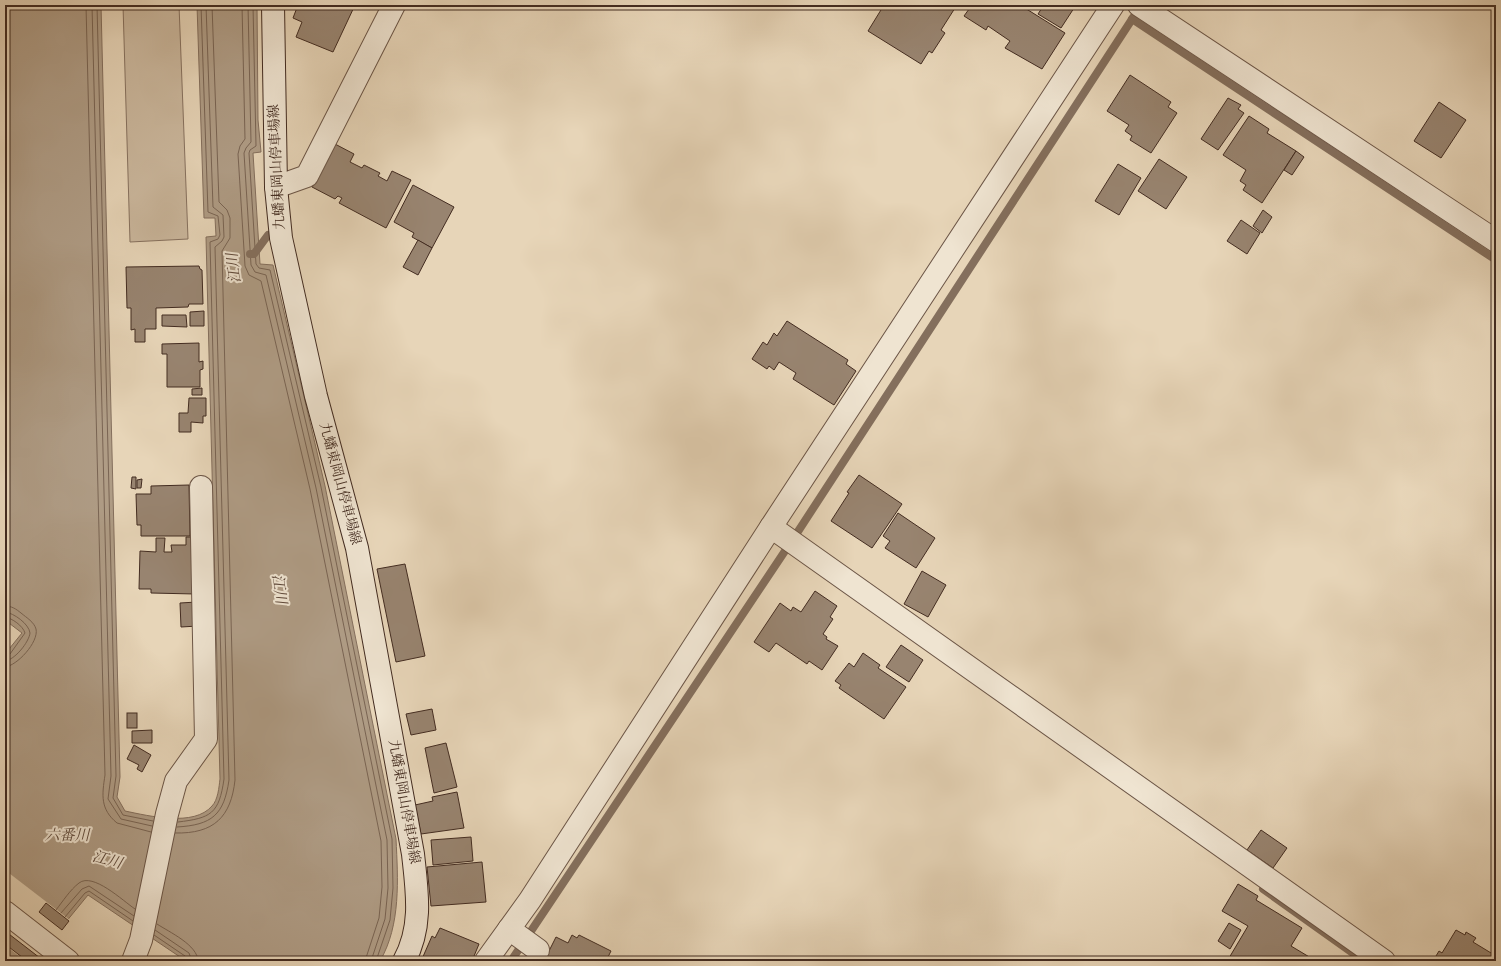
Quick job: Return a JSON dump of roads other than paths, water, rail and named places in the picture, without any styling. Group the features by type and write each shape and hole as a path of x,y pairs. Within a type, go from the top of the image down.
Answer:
{"street":[{"name":"九蟠東岡山停車場線","path":"273,5 276,187 281,238 316,396 357,548 413,854 418,901 417,920 414,937 404,961"},
{"path":"276,187 307,176 394,5"},
{"path":"486,961 524,940 530,900 784,536 1113,5"},
{"path":"1142,7 1496,241"},
{"path":"133,961 142,940 167,814 176,781 206,739 201,487"},
{"path":"784,536 1384,961"},
{"path":"5,912 68,961"}],"water":[{"path":"5,5 101,5 120,777 117,797 125,811 158,817 183,818 204,812 212,806 216,800 220,779 206,237 216,236 215,218 204,218 197,5 257,5 258,120 261,152 253,153 260,264 273,265 325,486 396,839 397,902 392,932 380,961 186,961 88,895 34,961 5,961 5,654 22,633 5,620"}],"waterway":[{"path":"511,961 797,533 1140,7"},
{"path":"1132,19 1496,260"},
{"path":"250,254 254,254 268,235"},
{"path":"1263,889 1364,961"}],"water label":[{"name":"江川","path":"235,268"},
{"name":"江川","path":"278,589"},
{"name":"六番川","path":"67,836"},
{"name":"江川","path":"107,861"}]}
